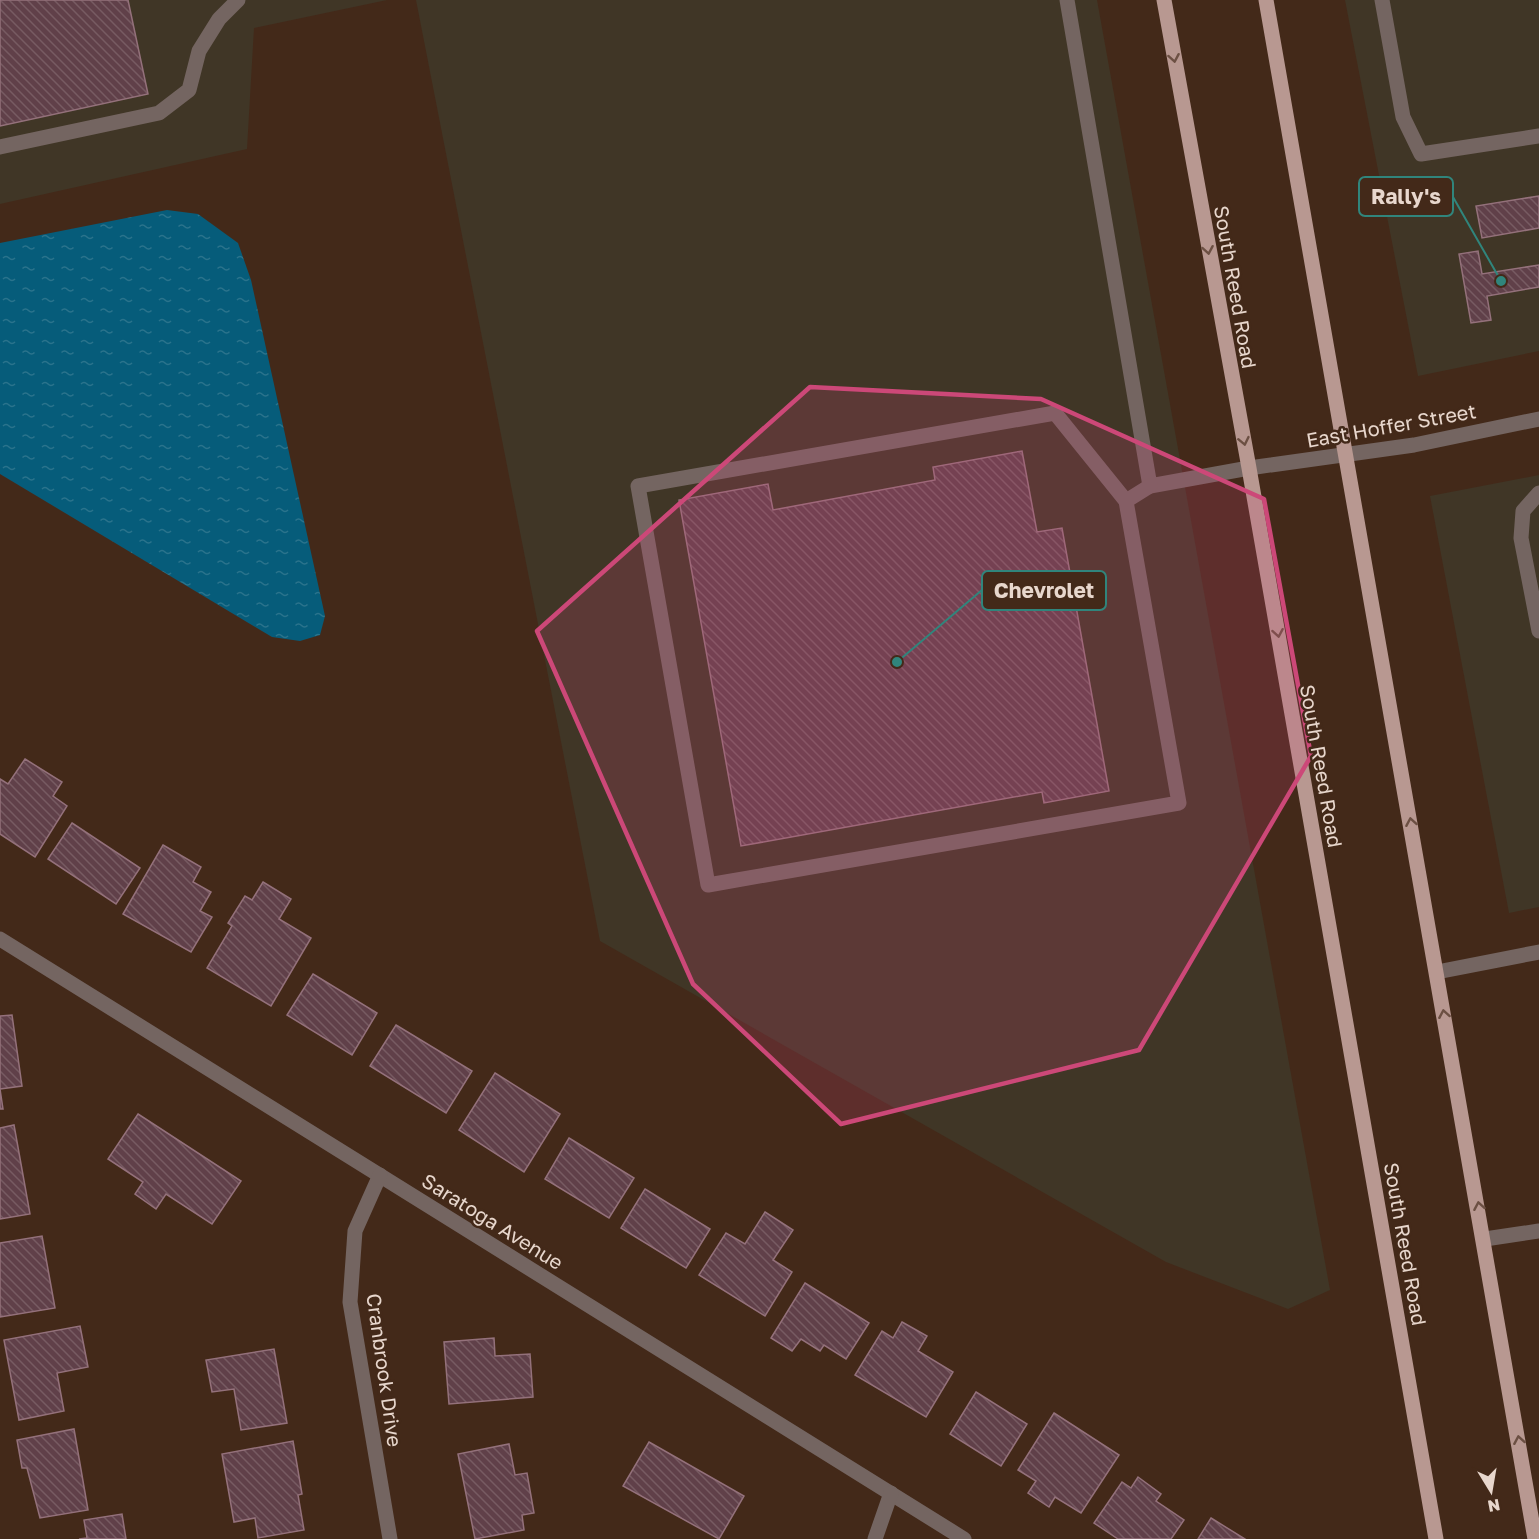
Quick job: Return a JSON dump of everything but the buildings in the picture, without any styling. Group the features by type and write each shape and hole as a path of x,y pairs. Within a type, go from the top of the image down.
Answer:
{"main road":[{"name":"South Reed Road","path":"1164,0 1249,468 1436,1539"},
{"path":"1266,0 1485,1239 1535,1539"}],"street":[{"path":"0,147 159,113 189,90 199,51 219,19 238,0"},
{"path":"1067,0 1150,486 1126,501"},
{"path":"1382,0 1402,117 1421,154 1539,136"},
{"path":"1055,413 1126,501 1179,803 708,885 638,486 1055,413"},
{"name":"East Hoffer Street","path":"1150,486 1249,468 1346,456 1539,418"},
{"path":"1539,493 1523,511 1521,538 1539,631"},
{"name":"Saratoga Avenue","path":"0,939 964,1539"},
{"path":"1437,972 1539,952"},
{"name":"Cranbrook Drive","path":"380,1175 355,1231 350,1302 390,1539"},
{"path":"1485,1239 1539,1231"},
{"path":"875,1539 891,1493"}],"highlighted area":[{"path":"810,387 1041,399 1264,499 1311,756 1139,1050 841,1124 693,984 537,631"}],"shaded area":[{"path":"0,0 387,0 254,28 247,149 0,204"},
{"path":"416,0 1097,0 1330,1290 1288,1309 1166,1262 600,941"},
{"path":"1345,0 1539,0 1539,351 1418,376"},
{"path":"1539,475 1539,907 1509,913 1430,496"}],"water":[{"path":"167,210 198,214 238,243 251,280 325,616 320,635 300,641 272,637 0,474 0,243"}],"place":[{"name":"Rally's","path":"1501,281"},
{"name":"Chevrolet","path":"897,662"}]}
